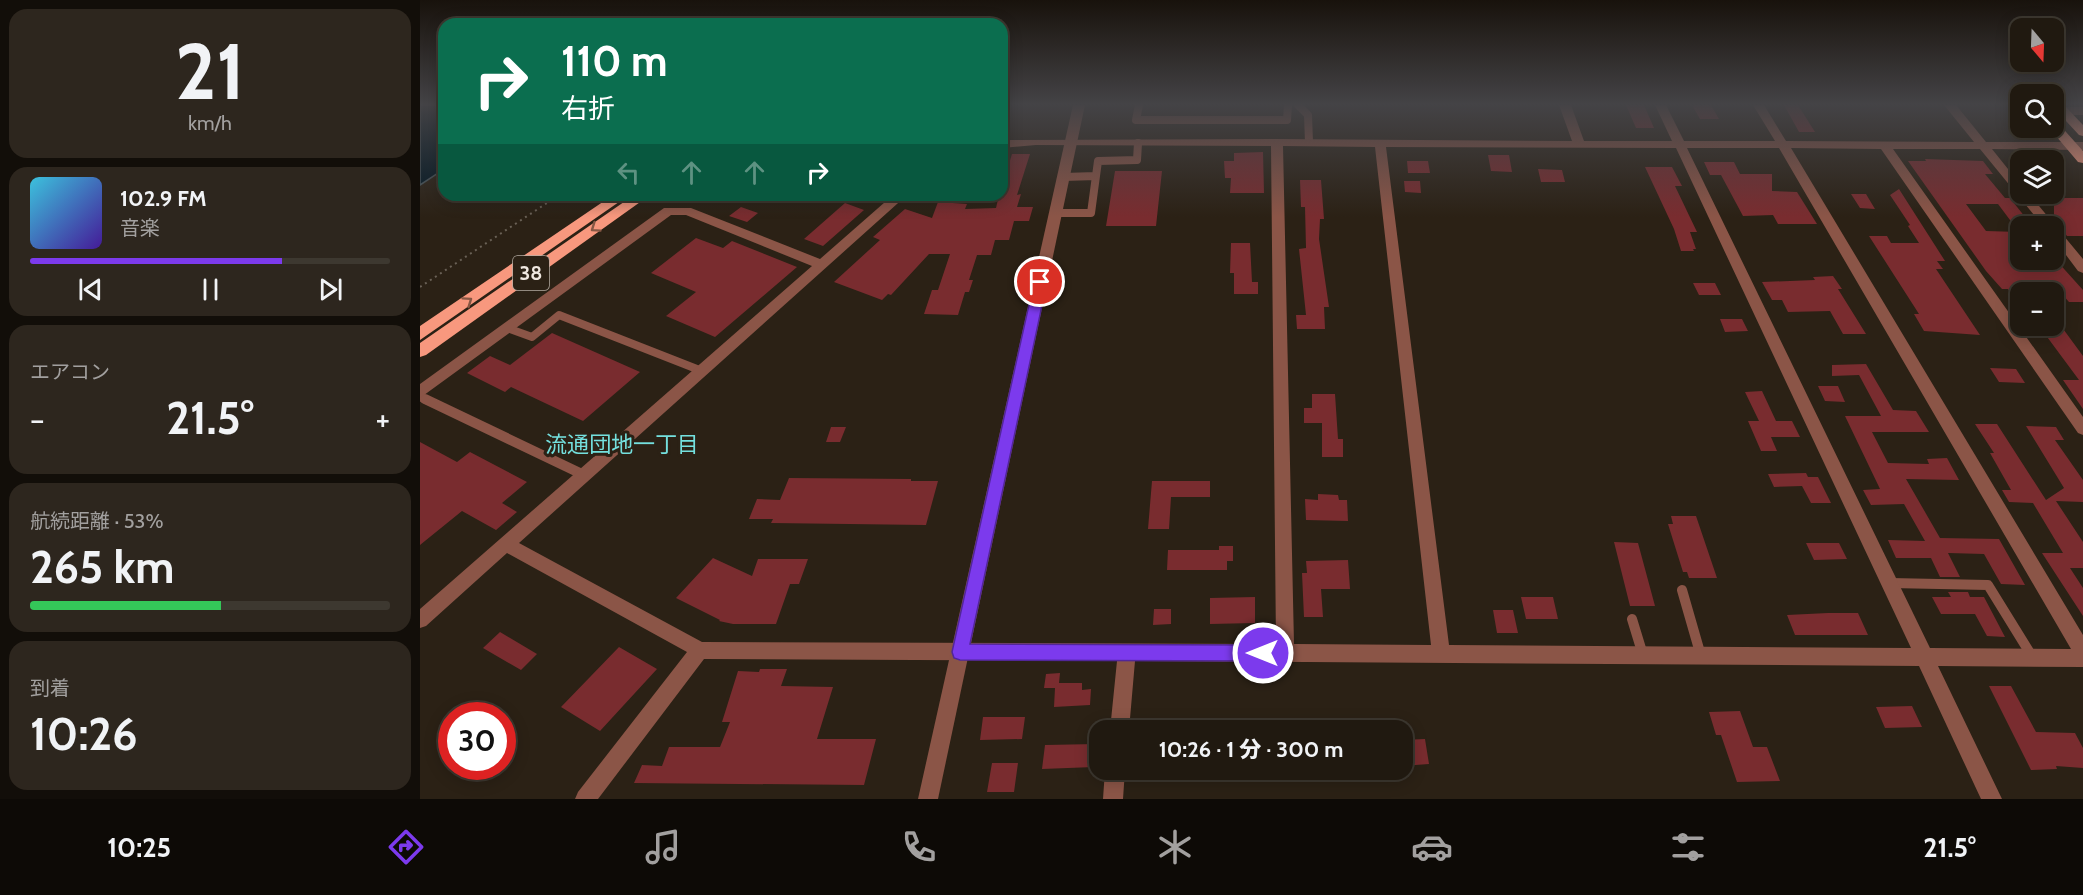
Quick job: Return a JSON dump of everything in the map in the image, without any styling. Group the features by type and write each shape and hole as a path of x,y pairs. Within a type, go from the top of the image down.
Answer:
{"highway":[{"path":"2077,146 2083,159"},
{"name":"38","path":"420,334 613,201"},
{"name":"38","path":"420,351 634,201"}],"street":[{"path":"1008,144 1031,142"},
{"path":"1046,142 1119,142"},
{"path":"1277,142 1285,653"},
{"path":"1329,142 2077,146"},
{"path":"1679,142 1992,799"},
{"path":"1780,142 2083,652"},
{"path":"1981,142 2010,177"},
{"path":"928,799 1071,143"},
{"path":"1380,143 1441,654"},
{"path":"1885,146 2083,429"},
{"path":"420,620 894,201"},
{"path":"2032,204 2042,216"},
{"path":"420,392 659,216 678,209 822,265"},
{"path":"2064,243 2083,267"},
{"path":"506,544 700,650 718,652 2083,658"},
{"path":"585,799 700,650"},
{"path":"1120,720 1126,653"},
{"path":"1113,799 1115,780"}],"lane":[{"path":"1056,213 1091,213 1098,161 1137,160 1138,142"},
{"path":"1063,177 1096,176"},
{"path":"507,328 531,337 559,315 702,370"},
{"path":"420,397 584,475"},
{"path":"1890,583 1988,585 2033,658"},
{"path":"1682,590 1701,656"},
{"path":"1632,619 1642,655"}],"path":[{"path":"420,288 550,201"}],"water":[{"path":"420,142 438,142 438,173 420,185"}],"building":[{"path":"1263,152 1264,193 1230,193 1231,178 1225,178 1224,161 1234,161 1234,153"},
{"path":"1012,154 1030,154 1017,195 1021,194 1017,207 1033,207 1029,221 1014,221 1009,240 995,240 991,255 977,255 969,280 973,280 969,292 965,292 958,315 924,314 932,290 938,290 950,254 929,254 891,295 888,294 882,300 834,282 880,240 873,237 905,209 932,218 938,202 967,204 965,209 996,208 998,201 1008,201 1008,167"},
{"path":"1488,155 1509,155 1512,172 1491,171"},
{"path":"1925,159 1983,161 1993,174 1985,174 2005,198 2010,198 2010,204 2015,204 2024,216 2010,216 2010,220 1998,204 1966,204 1986,231 2010,232 2010,270 2064,269 2083,290 2083,302 2069,302 2064,296 2064,282 2010,282 2010,292 2008,289 2002,289 1986,271 1908,161 1926,161"},
{"path":"1407,161 1428,161 1430,173 1408,173"},
{"path":"1704,162 1734,162 1740,174 1772,174 1772,191 1797,192 1817,224 1778,224 1773,215 1743,216 1721,175 1710,175"},
{"path":"1645,167 1672,167 1682,186 1675,186 1697,232 1690,232 1696,249 1693,249 1694,251 1681,251 1674,229"},
{"path":"1538,169 1562,170 1565,182 1541,182"},
{"path":"1115,171 1162,171 1156,226 1106,226"},
{"path":"1300,180 1321,180 1324,219 1320,219 1319,239 1329,307 1324,307 1325,329 1297,329 1296,315 1306,315 1299,249 1306,248 1305,207 1301,207"},
{"path":"1404,181 1420,181 1421,193 1405,192"},
{"path":"1899,189 1945,261 1937,261 1943,269 1936,269 1980,335 1924,331 1914,314 1919,314 1869,236 1887,236 1891,243 1919,243 1890,195"},
{"path":"1851,194 1866,194 1875,209 1860,208"},
{"path":"2064,198 2083,198 2083,236 2067,236 2064,232 2064,216 2054,216 2054,204 2064,204"},
{"path":"845,203 864,210 823,246 804,239"},
{"path":"741,207 758,213 747,222 729,216"},
{"path":"696,238 723,248 732,241 797,267 715,337 666,316 696,292 651,273"},
{"path":"1231,243 1250,243 1252,282 1258,282 1258,294 1234,294 1234,273 1230,273"},
{"path":"1833,276 1842,289 1838,289 1866,334 1843,334 1830,311 1788,312 1782,300 1772,300 1762,282 1815,280 1813,277"},
{"path":"1693,283 1715,283 1721,295 1699,295"},
{"path":"1720,319 1742,319 1748,331 1725,332"},
{"path":"2064,330 2083,356 2083,409 2063,380 2079,380 2046,336 2064,336"},
{"path":"552,333 640,372 583,421 511,387 505,392 467,373 490,356 510,365"},
{"path":"1866,364 1893,410 1916,411 1929,432 1872,432 1888,463 1929,464 1927,459 1947,458 1959,480 1906,479 1940,538 1999,539 2025,585 2001,584 1984,554 1948,553 1960,577 1940,577 1931,558 1896,558 1888,540 1925,541 1904,504 1871,505 1863,490 1880,489 1845,416 1881,416 1859,375 1832,376 1832,365"},
{"path":"1990,368 2016,369 2025,383 1999,382"},
{"path":"1818,386 1838,386 1845,402 1825,401"},
{"path":"1762,391 1776,421 1792,421 1800,437 1771,437 1777,451 1761,451 1748,421 1759,421 1745,392"},
{"path":"1312,394 1335,394 1338,439 1343,439 1343,457 1322,457 1322,423 1304,423 1304,408 1312,408"},
{"path":"1975,424 1997,424 2046,500 2064,488 2026,426 2056,427 2064,440 2055,440 2083,480 2083,502 2056,501 2083,542 2083,568 2070,568 2083,588 2083,616 2042,553 2063,553 2033,503 2009,502 2002,490 2011,490 1990,453 1994,453"},
{"path":"831,427 846,427 840,442 826,442"},
{"path":"420,442 457,462 470,452 527,482 502,503 517,512 496,530 462,511 420,545"},
{"path":"1806,473 1808,477 1818,477 1831,503 1811,503 1802,486 1774,487 1768,474"},
{"path":"789,478 938,481 926,525 771,523 773,519 749,519 757,499 780,500"},
{"path":"1152,481 1210,481 1210,497 1171,497 1169,529 1148,529"},
{"path":"1318,494 1338,495 1339,500 1347,500 1348,521 1306,520 1305,499 1318,500"},
{"path":"1671,516 1696,516 1717,578 1689,578 1687,572 1683,572 1668,524 1673,524"},
{"path":"1614,542 1638,543 1655,606 1630,606"},
{"path":"1806,543 1839,543 1847,559 1814,560"},
{"path":"1219,546 1233,546 1233,561 1227,561 1227,570 1167,570 1168,550 1219,550"},
{"path":"713,558 752,576 758,559 808,559 799,584 790,584 776,624 733,624 719,621 676,598"},
{"path":"1348,560 1350,589 1321,589 1323,617 1304,617 1302,573 1307,573 1306,561"},
{"path":"1948,592 1968,592 1970,597 1984,597 2005,637 1987,636 1975,614 1941,614 1932,597 1951,597"},
{"path":"1255,597 1255,623 1210,624 1210,598"},
{"path":"1521,597 1553,597 1558,619 1526,619"},
{"path":"1154,609 1171,609 1171,624 1153,625"},
{"path":"1493,610 1513,610 1518,633 1497,633"},
{"path":"1858,613 1868,635 1795,635 1787,615"},
{"path":"500,632 537,654 521,670 483,648"},
{"path":"619,647 657,669 600,731 561,707"},
{"path":"760,669 787,669 781,686 833,687 817,739 876,739 864,785 634,783 642,765 662,766 669,747 720,747 730,722 722,722 738,671 759,672"},
{"path":"1060,673 1059,683 1082,683 1082,690 1091,689 1090,705 1054,707 1055,688 1044,688 1046,674"},
{"path":"1989,686 2011,686 2036,732 2075,733 2083,748 2083,768 2056,766 2057,769 2031,770"},
{"path":"1912,706 1922,727 1885,728 1876,707"},
{"path":"1740,711 1753,747 1767,747 1780,781 1737,782 1721,735 1716,735 1709,712"},
{"path":"983,717 1025,717 1022,739 980,740"},
{"path":"1425,739 1429,764 1413,765 1413,740"},
{"path":"1089,744 1089,767 1042,769 1045,745"},
{"path":"992,763 1018,763 1014,792 987,792"}],"district":[{"name":"流通団地一丁目","path":"622,444"}],"route":[{"path":"1040,282 960,652 1263,653"}]}
